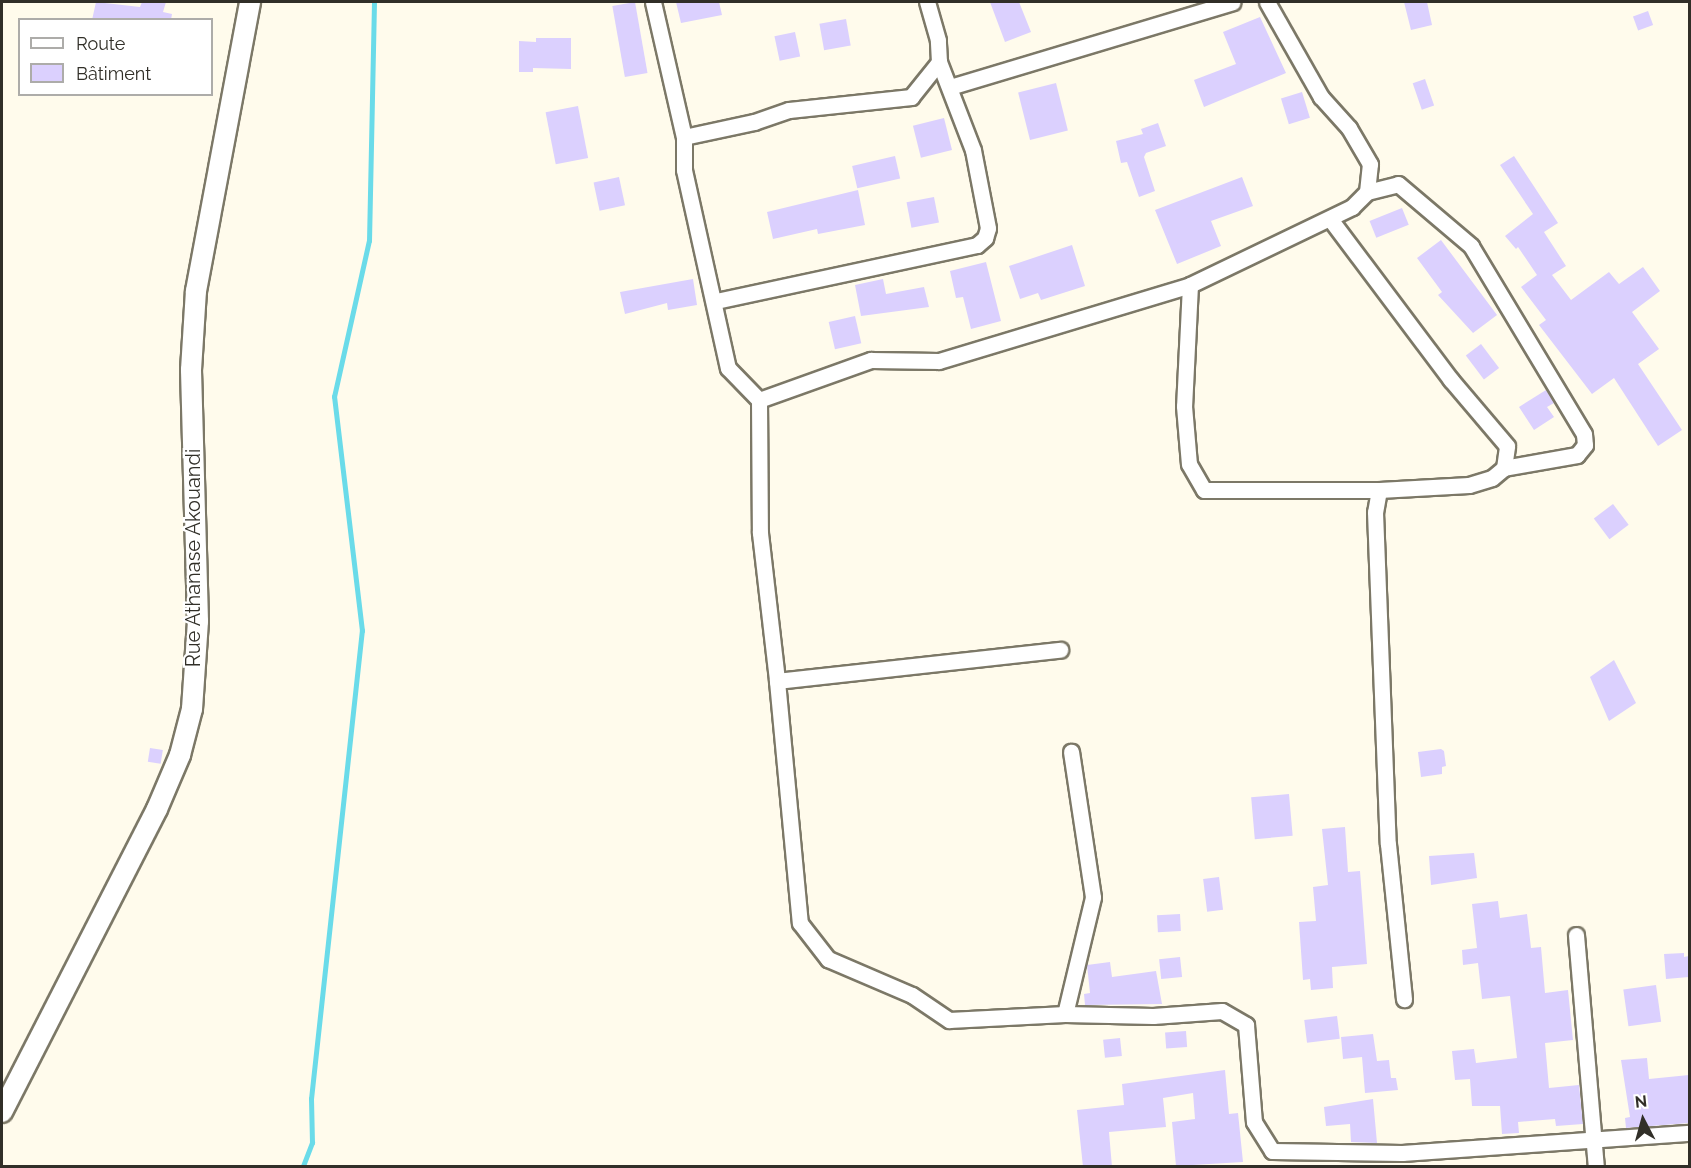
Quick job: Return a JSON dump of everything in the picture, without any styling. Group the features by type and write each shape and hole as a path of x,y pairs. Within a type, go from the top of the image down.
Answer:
{"street":[{"name":"Rue Athanase Akouandi","path":"3,1104 129,868 180,755 192,709 198,621 191,370 196,291 250,2"},
{"path":"653,2 684,137 684,170 716,300 728,368 759,400 760,533 777,681 800,923 828,959 912,995 949,1020 1065,1014 1153,1016 1222,1011 1246,1025 1254,1122 1272,1151 1403,1160 1689,1133"},
{"path":"716,300 977,245 985,238 988,228 973,150 939,63 938,40 927,2"},
{"path":"950,87 1233,2"},
{"path":"1267,2 1321,97 1349,128 1370,164 1367,192"},
{"path":"684,137 754,122 789,110 911,97 939,63"},
{"path":"759,400 871,360 939,361 1190,285 1330,219 1367,192 1398,184 1471,246 1584,434 1585,445 1577,455 1504,468 1492,478 1469,485 1379,490 1204,490 1189,464 1184,406 1190,285"},
{"path":"1330,219 1451,380 1507,446 1504,468"},
{"path":"1379,490 1375,512 1388,832 1404,999"},
{"path":"777,681 1060,650"},
{"path":"1065,1014 1093,897 1071,752"},
{"path":"1576,935 1596,1167"}],"building":[{"path":"96,2 140,7 142,2 166,2 163,12 172,14 171,18 92,18"},
{"path":"635,2 648,73 625,77 612,6"},
{"path":"676,2 719,2 722,15 681,23"},
{"path":"990,2 1019,2 1031,32 1005,42"},
{"path":"1404,2 1427,2 1432,25 1411,30"},
{"path":"1648,11 1653,25 1638,31 1633,16"},
{"path":"1260,17 1286,73 1204,107 1194,80 1236,64 1223,32"},
{"path":"846,19 851,46 824,50 819,24"},
{"path":"795,32 800,56 780,61 774,36"},
{"path":"536,38 571,38 571,69 533,68 533,72 519,72 519,41 536,42"},
{"path":"1425,79 1434,105 1422,110 1413,83"},
{"path":"1056,83 1068,131 1030,140 1018,92"},
{"path":"1302,92 1310,118 1289,124 1281,98"},
{"path":"578,106 588,158 556,164 546,112"},
{"path":"944,118 952,150 921,158 913,126"},
{"path":"1158,123 1166,146 1146,153 1144,157 1155,191 1139,197 1127,162 1121,163 1116,141 1143,134 1141,129"},
{"path":"895,156 900,178 857,188 852,166"},
{"path":"1514,156 1558,223 1544,232 1566,266 1552,275 1571,300 1609,272 1619,284 1643,267 1660,291 1632,312 1659,349 1638,364 1682,430 1658,446 1614,378 1592,394 1539,325 1546,320 1521,287 1537,275 1518,247 1516,249 1505,236 1533,214 1500,165"},
{"path":"619,177 625,205 600,211 594,182"},
{"path":"1242,177 1253,206 1211,221 1221,246 1177,264 1155,210"},
{"path":"858,190 865,225 818,234 817,229 773,239 767,212"},
{"path":"934,197 939,223 911,228 907,202"},
{"path":"1402,208 1409,225 1376,238 1370,221"},
{"path":"1441,240 1497,315 1473,333 1438,295 1442,292 1417,258"},
{"path":"1072,245 1085,286 1041,300 1038,293 1020,299 1009,266"},
{"path":"986,262 1001,321 971,329 963,297 956,298 950,271"},
{"path":"693,279 697,305 668,310 667,303 625,314 620,292"},
{"path":"883,279 886,294 924,287 929,307 861,316 855,285"},
{"path":"855,316 861,343 835,349 829,322"},
{"path":"1481,344 1499,368 1484,379 1466,355"},
{"path":"1546,390 1554,403 1547,407 1554,417 1534,430 1519,407"},
{"path":"1613,504 1629,525 1609,539 1594,518"},
{"path":"1614,660 1636,703 1609,721 1590,677"},
{"path":"150,748 163,750 161,764 148,762"},
{"path":"1441,749 1444,751 1446,766 1442,767 1442,774 1421,777 1418,752"},
{"path":"1289,794 1293,836 1255,839 1251,797"},
{"path":"1345,827 1348,872 1360,871 1367,964 1332,967 1333,988 1311,990 1310,979 1303,980 1299,922 1316,921 1313,887 1328,885 1322,829"},
{"path":"1474,853 1477,878 1431,885 1429,856"},
{"path":"1219,877 1223,910 1207,912 1203,879"},
{"path":"1498,901 1500,918 1527,914 1531,948 1541,947 1545,993 1568,990 1573,1040 1545,1043 1549,1088 1579,1085 1583,1124 1556,1126 1555,1119 1518,1122 1519,1133 1502,1134 1500,1106 1472,1106 1470,1079 1455,1080 1452,1051 1474,1049 1476,1063 1517,1058 1510,996 1482,999 1478,963 1463,965 1462,950 1477,948 1472,904"},
{"path":"1180,914 1181,931 1158,932 1157,915"},
{"path":"1684,953 1684,957 1689,956 1689,977 1666,979 1664,954"},
{"path":"1180,957 1182,977 1161,979 1159,959"},
{"path":"1110,962 1112,977 1156,971 1162,1004 1085,1005 1084,994 1090,993 1087,965"},
{"path":"1656,985 1661,1022 1628,1026 1623,990"},
{"path":"1337,1016 1340,1039 1307,1043 1304,1020"},
{"path":"1186,1031 1187,1047 1166,1048 1165,1032"},
{"path":"1373,1034 1377,1061 1389,1060 1391,1078 1396,1078 1398,1090 1365,1093 1362,1057 1343,1059 1341,1037"},
{"path":"1120,1038 1122,1056 1105,1058 1103,1040"},
{"path":"1647,1058 1649,1079 1689,1075 1689,1123 1626,1128 1625,1118 1630,1117 1621,1060"},
{"path":"1225,1070 1229,1114 1238,1113 1243,1162 1176,1166 1172,1122 1195,1119 1193,1093 1163,1098 1166,1127 1109,1132 1112,1167 1083,1167 1077,1110 1124,1105 1122,1084"},
{"path":"1373,1099 1377,1143 1351,1142 1350,1124 1326,1126 1324,1107"}],"waterway":[{"path":"303,1166 312,1143 311,1099 362,631 334,397 369,241 374,2"}]}
